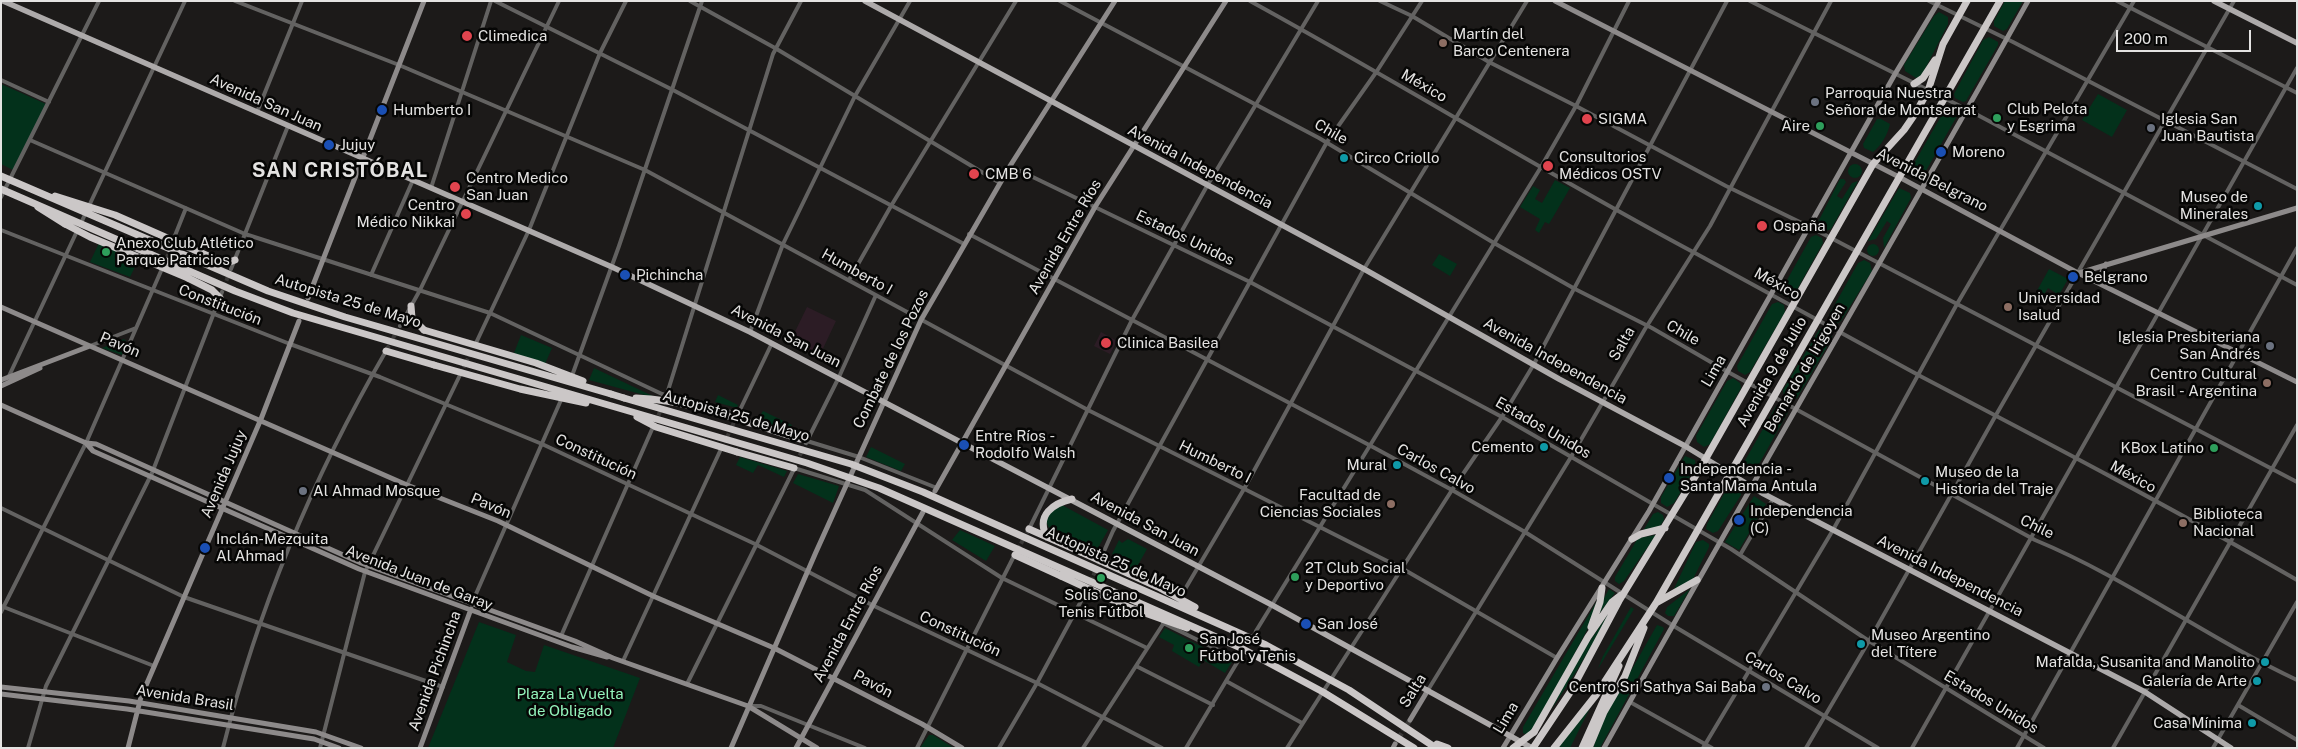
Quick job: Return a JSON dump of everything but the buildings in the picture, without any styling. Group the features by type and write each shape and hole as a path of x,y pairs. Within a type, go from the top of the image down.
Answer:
{"highway":[{"name":"Avenida 9 de Julio","path":"1532,748 1571,691 1624,594 1673,516 1832,240 1873,164 1906,127 1928,91 1939,54 1966,1"},
{"name":"Avenida 9 de Julio","path":"1554,748 1596,695 1656,603 2000,1"},
{"path":"1914,84 1922,78 1939,54"},
{"name":"Autopista 25 de Mayo","path":"1,176 283,297 345,317 811,452 876,474 1228,626 1327,678 1439,746 1448,748"},
{"name":"Autopista 25 de Mayo","path":"1,189 217,283 293,313 807,463 916,502 1272,664 1414,748"},
{"path":"31,189 107,212 215,259 227,263 235,260"},
{"path":"30,201 57,220 90,237 188,278 221,295"},
{"path":"411,306 412,318 424,330 544,366 611,394"},
{"path":"386,350 520,389 586,403 608,405"},
{"path":"624,398 655,399 690,406 804,441"},
{"path":"621,409 656,427 795,467"},
{"path":"1047,537 1043,524 1050,508 1058,503 1072,500"},
{"path":"1632,539 1641,534 1666,527"},
{"path":"1029,530 1166,591 1228,626"},
{"path":"1015,554 1128,606 1222,640"},
{"path":"1656,603 1697,580"},
{"path":"1588,637 1604,585"},
{"path":"1513,748 1534,732 1588,637 1612,602 1624,594"},
{"path":"1589,748 1600,718 1625,676 1651,611"},
{"path":"1582,748 1630,643"},
{"path":"1371,721 1406,748"}],"main road":[{"name":"Avenida San Juan","path":"3,1 694,304 839,377 1272,605 1532,748"},
{"path":"308,298 424,1"},
{"name":"Avenida Independencia","path":"865,1 1207,186 1364,268 1603,403 1685,446 1751,487 2145,692 2231,748"},
{"name":"Combate de los Pozos","path":"731,748 748,706 921,320 1010,166 1115,1"},
{"name":"Avenida Entre Ríos","path":"936,489 1096,206 1226,1"},
{"name":"Avenida Belgrano","path":"1555,1 2001,230 2078,273 2297,382"},
{"name":"Bernardo de Irigoyen","path":"1604,748 1718,542 1841,332 2028,1"},
{"path":"2214,1 2297,43"},
{"name":"Lima","path":"1503,748 1556,658 1604,585 1653,504 1895,74 1938,3"},
{"path":"2078,273 2107,262 2297,208"},
{"path":"2103,284 2101,274 2107,262"},
{"name":"Pavón","path":"1,307 261,419 407,485 506,526 653,596 774,648 834,677 962,748"},
{"name":"Avenida Jujuy","path":"128,748 139,703 261,419 299,321"},
{"path":"1,380 90,346"},
{"path":"1,386 25,377 47,364"},
{"name":"Avenida Juan de Garay","path":"1,406 86,443 96,444 368,565 561,636 613,658"},
{"name":"Avenida Juan de Garay","path":"86,443 94,451 365,572 471,612 580,650 623,661 748,706 816,748"},
{"name":"Avenida Entre Ríos","path":"796,748 923,512"},
{"name":"Avenida Pichincha","path":"420,748 471,612 472,603"},
{"name":"Avenida Brasil","path":"1,687 139,703 231,718 323,734 361,748"},
{"name":"Salta","path":"1410,720 1428,690"},
{"name":"Avenida Brasil","path":"1,694 137,710 321,741 339,748"}],"street":[{"path":"1,197 99,1"},
{"path":"9,376 185,1"},
{"name":"Humberto I","path":"235,1 399,65 645,170 723,210 1088,410 1403,569 1556,658"},
{"path":"257,112 302,1"},
{"path":"431,188 491,1"},
{"path":"495,1 673,90 964,244"},
{"path":"400,326 420,290 559,1"},
{"path":"476,343 528,230 600,53 626,1"},
{"path":"690,1 775,48 1000,183"},
{"path":"573,373 612,267 702,1"},
{"path":"666,397 775,48 801,1"},
{"path":"750,332 783,244 855,96 910,1"},
{"path":"849,280 891,206 932,142 1016,1"},
{"name":"Chile","path":"1060,1 1327,142 1494,243 1575,289 1648,325 1728,372 2031,537 2068,553 2112,576 2262,663 2297,680"},
{"name":"México","path":"1250,1 1377,71 1541,167 1694,253 1918,375 2076,458 2297,580"},
{"path":"1029,530 1132,320 1207,186 1318,1"},
{"path":"1380,1 1412,16 1489,62 1651,147 1810,227 2297,482"},
{"path":"1101,558 1117,523 1327,142 1377,71 1422,1"},
{"path":"1181,596 1244,488 1364,268 1527,1"},
{"path":"1256,631 1372,446 1541,167 1576,106 1629,1"},
{"path":"1287,748 1452,490 1502,417 1534,364 1728,1"},
{"path":"1750,1 1966,110 2297,285"},
{"name":"Salta","path":"1428,690 1571,457 1648,325 1694,253 1831,1"},
{"path":"1929,1 1938,3 2087,80 2165,123 2297,189"},
{"path":"2117,1 2297,93"},
{"path":"1704,746 1833,530 1957,304 2047,153 2087,80 2134,1"},
{"path":"1806,748 1870,642 1996,415 2234,1"},
{"path":"1912,748 2297,68"},
{"path":"1,80 49,102"},
{"path":"231,268 288,126"},
{"path":"30,140 245,234 490,313 666,397 738,414 772,343"},
{"name":"Estados Unidos","path":"1010,166 1250,282 1502,417 1740,555 1870,642 2044,748"},
{"path":"371,275 413,180"},
{"path":"174,238 186,208"},
{"name":"Constitución","path":"1,230 290,344 372,374 542,444 691,513 872,605 1037,683 1162,748"},
{"name":"Carlos Calvo","path":"969,234 1452,490 1525,532 1604,585 1624,594 1749,672 1878,748"},
{"path":"2017,748 2297,248"},
{"path":"1,612 86,443 161,271"},
{"path":"28,748 44,692 150,476 221,295"},
{"path":"876,295 839,377 804,441 859,457 936,489"},
{"path":"90,346 136,328"},
{"path":"223,748 262,623 294,531 331,450 386,350"},
{"path":"320,748 365,572 460,375"},
{"path":"472,603 561,400"},
{"path":"2113,748 2297,425"},
{"path":"561,636 653,427"},
{"path":"623,661 721,449"},
{"path":"687,684 754,544 795,467 865,490 1002,578 1147,648"},
{"path":"1740,555 1773,498"},
{"path":"1,508 184,597 444,687"},
{"path":"917,748 1015,554"},
{"path":"999,748 1037,683 1087,590"},
{"path":"2213,748 2297,602"},
{"path":"3,606 154,666"},
{"path":"1083,748 1164,622 1240,658 1186,748"},
{"path":"1136,666 1213,705"},
{"path":"1226,681 1302,723"},
{"path":"1630,702 1704,746 1712,748"},
{"path":"2238,705 2297,740"},
{"path":"748,706 760,706 865,748"}],"shaded area":[{"path":"807,307 836,321 819,357 790,342"},
{"name":"Clinica Basilea","path":"1101,332 1117,341 1110,354 1094,346"}],"green space":[{"path":"2005,1 2023,1 2007,29 2003,31 1994,26 1994,21"},
{"path":"1939,12 1948,17 1948,24 1924,71 1921,76 1916,78 1905,71 1904,65 1934,16"},
{"path":"1989,37 1998,42 1998,45 1966,101 1963,102 1955,98 1954,94 1983,40"},
{"path":"1,84 46,104 13,170 1,164"},
{"path":"2098,94 2127,110 2112,137 2082,120"},
{"path":"1948,108 1956,110 1957,116 1923,176 1918,177 1910,173 1944,111"},
{"path":"1877,119 1890,124 1884,140 1873,152 1864,148 1863,144"},
{"path":"1855,164 1860,166 1862,171 1860,176 1855,178 1850,176 1848,171 1850,166"},
{"path":"1840,179 1844,179 1846,182 1837,196 1842,199 1852,183 1858,181 1831,229 1826,231 1818,226 1818,222"},
{"path":"1555,180 1570,188 1549,224 1545,222 1539,233 1535,230 1540,219 1520,207 1533,186 1540,190 1535,199 1542,203"},
{"path":"1899,188 1910,193 1911,198 1884,248 1883,238 1891,224 1887,221 1876,239 1868,241"},
{"path":"1816,235 1822,238 1823,243 1794,295 1790,298 1781,294 1811,237"},
{"name":"Anexo Club Atlético Parque Patricios","path":"99,243 138,261 130,277 90,262"},
{"path":"1875,244 1878,245 1878,255 1871,256 1868,255 1867,248 1868,245"},
{"path":"1439,254 1457,264 1450,276 1432,265"},
{"path":"1864,260 1870,263 1872,271 1841,321 1836,324 1829,320 1829,315 1858,263"},
{"path":"2049,269 2068,279 2059,295 2048,288 2040,301 2033,298"},
{"path":"1778,302 1784,305 1785,312 1750,372 1745,375 1738,371 1737,366 1772,304"},
{"path":"1824,327 1832,332 1832,338 1797,398 1791,400 1784,396 1783,390 1819,330"},
{"path":"521,335 552,348 545,364 514,353"},
{"path":"124,339 126,341 122,355 102,348"},
{"path":"594,368 659,399 589,380"},
{"path":"1733,378 1740,383 1741,388 1710,444 1704,447 1697,442 1696,436 1727,381"},
{"path":"718,395 738,405 737,408 715,402"},
{"path":"1781,405 1787,408 1788,412 1754,473 1748,474 1743,471 1743,464 1776,406"},
{"path":"763,411 792,425 789,430 757,420"},
{"path":"871,447 905,464 901,471 866,457"},
{"path":"1685,456 1695,460 1696,466 1674,503 1667,507 1661,503 1661,497"},
{"path":"740,457 787,471 784,477 758,465 753,473 736,465"},
{"path":"798,474 839,486 833,503 793,483"},
{"path":"1733,484 1741,489 1741,495 1718,531 1713,533 1706,529 1707,524 1728,487"},
{"path":"1754,496 1766,504 1739,550 1725,542"},
{"path":"1062,505 1108,530 1099,546 1097,555 1052,535 1046,521 1054,506"},
{"path":"1658,512 1663,515 1664,520 1658,529 1643,531 1653,514"},
{"path":"960,530 995,546 986,561 952,540"},
{"path":"1656,535 1624,581 1619,584 1615,581 1615,577 1638,538"},
{"path":"1128,539 1147,549 1134,572 1120,564 1122,559 1112,554 1119,540 1122,543"},
{"path":"1703,540 1709,544 1709,547 1692,581 1673,591 1696,542"},
{"path":"1609,589 1615,593 1598,615 1602,602"},
{"path":"1690,589 1674,616 1668,616 1665,613 1667,607"},
{"path":"1598,599 1587,630 1538,722 1527,735 1523,733 1523,727"},
{"path":"1618,600 1576,672 1551,710 1575,662"},
{"path":"1631,607 1634,609 1598,669 1603,656"},
{"name":"Plaza La Vuelta de Obligado","path":"479,622 516,635 507,662 526,671 535,672 544,645 640,678 613,748 428,748"},
{"path":"1657,625 1664,629 1600,748 1593,748 1602,722"},
{"name":"San José Fútbol y Tenis","path":"1165,628 1232,662 1225,673 1203,660 1199,667 1172,651 1174,645 1159,637"},
{"path":"1591,706 1570,748 1558,748"},
{"path":"929,735 933,735 954,748 920,748"}],"tunnel":[{"path":"162,269 174,240"},
{"path":"222,292 231,269"},
{"path":"387,349 397,331"},
{"path":"461,373 471,352"},
{"path":"656,421 665,400"},
{"path":"722,448 736,418"},
{"path":"797,461 806,443"},
{"path":"1018,549 1028,531"},
{"path":"1091,581 1100,560"},
{"path":"1245,651 1256,631"},
{"path":"1395,744 1410,720"}],"place":[{"name":"Climedica","path":"467,36"},
{"name":"Martín del Barco Centenera","path":"1443,43"},
{"name":"Parroquia Nuestra Señora de Montserrat","path":"1815,102"},
{"name":"Humberto I","path":"382,110"},
{"name":"Club Pelota y Esgrima","path":"1997,118"},
{"name":"SIGMA","path":"1587,119"},
{"name":"Aire","path":"1820,126"},
{"name":"Iglesia San Juan Bautista","path":"2151,128"},
{"name":"Jujuy","path":"329,145"},
{"name":"Moreno","path":"1941,152"},
{"name":"Circo Criollo","path":"1344,158"},
{"name":"Consultorios Médicos OSTV","path":"1548,166"},
{"name":"CMB 6","path":"974,174"},
{"name":"Centro Medico San Juan","path":"455,187"},
{"name":"Museo de Minerales","path":"2258,206"},
{"name":"Centro Médico Nikkai","path":"466,214"},
{"name":"Ospaña","path":"1762,226"},
{"name":"Anexo Club Atlético Parque Patricios","path":"106,252"},
{"name":"Pichincha","path":"625,275"},
{"name":"Belgrano","path":"2073,277"},
{"name":"Universidad Isalud","path":"2008,307"},
{"name":"Clinica Basilea","path":"1106,343"},
{"name":"Iglesia Presbiteriana San Andrés","path":"2270,346"},
{"name":"Centro Cultural Brasil - Argentina","path":"2267,383"},
{"name":"Entre Ríos - Rodolfo Walsh","path":"964,445"},
{"name":"Cemento","path":"1544,447"},
{"name":"KBox Latino","path":"2214,448"},
{"name":"Mural","path":"1397,465"},
{"name":"Independencia - Santa Mama Antula","path":"1669,478"},
{"name":"Museo de la Historia del Traje","path":"1925,481"},
{"name":"Al Ahmad Mosque","path":"303,491"},
{"name":"Facultad de Ciencias Sociales","path":"1391,504"},
{"name":"Independencia (C)","path":"1739,520"},
{"name":"Biblioteca Nacional","path":"2183,523"},
{"name":"Inclán-Mezquita Al Ahmad","path":"205,548"},
{"name":"2T Club Social y Deportivo","path":"1295,577"},
{"name":"Solís Cano Tenis Fútbol","path":"1101,578"},
{"name":"San José","path":"1306,624"},
{"name":"Museo Argentino del Títere","path":"1861,644"},
{"name":"San José Fútbol y Tenis","path":"1189,648"},
{"name":"Mafalda, Susanita and Manolito","path":"2265,662"},
{"name":"Galería de Arte","path":"2257,681"},
{"name":"Centro Sri Sathya Sai Baba","path":"1766,687"},
{"name":"Casa Mínima","path":"2252,723"}],"district":[{"name":"SAN CRISTÓBAL","path":"340,171"}]}
